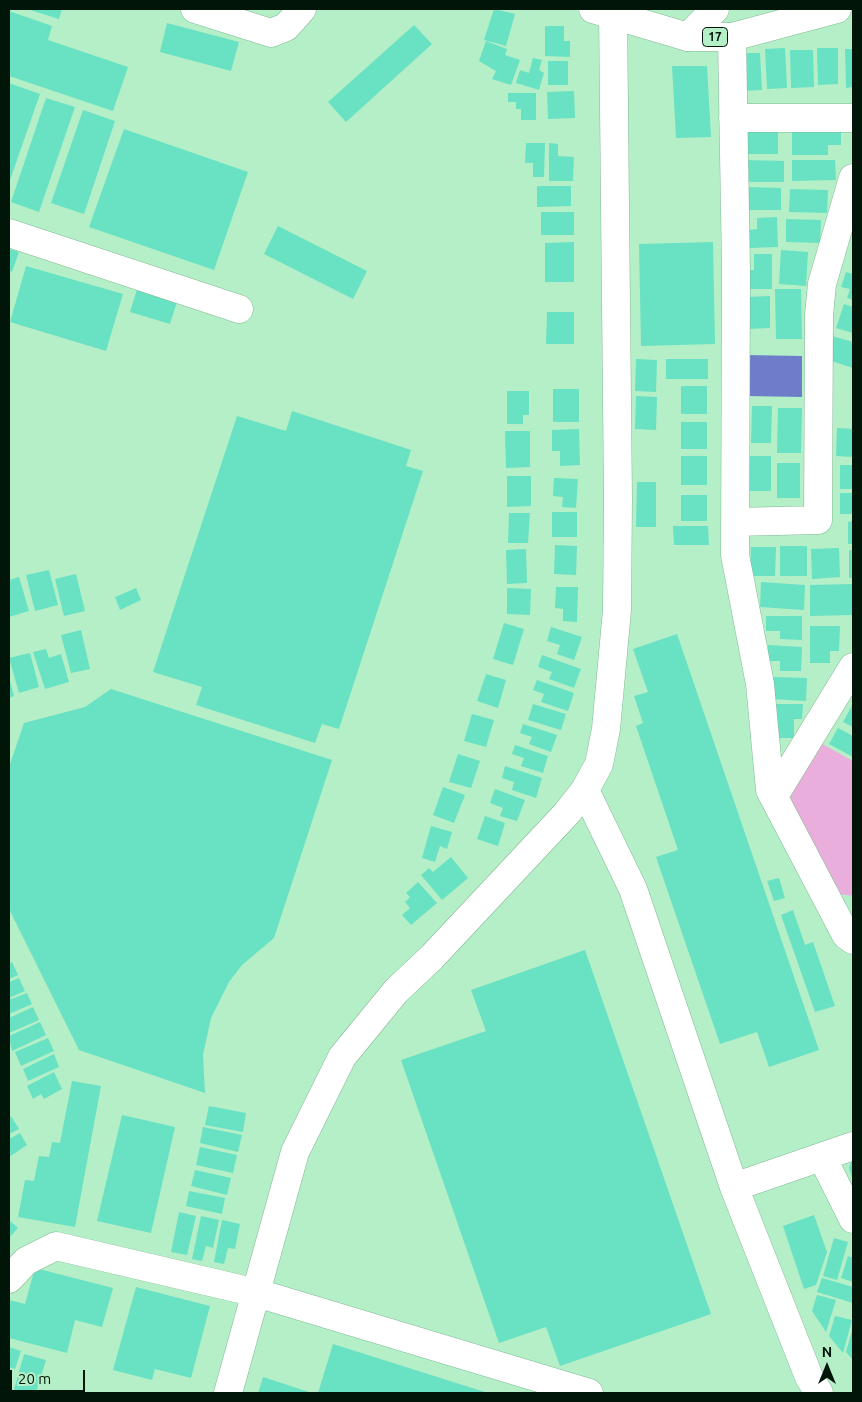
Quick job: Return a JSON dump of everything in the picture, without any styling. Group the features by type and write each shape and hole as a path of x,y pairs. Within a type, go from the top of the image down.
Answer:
{"street":[{"path":"194,9 272,33 286,27 302,9"},
{"path":"688,37 715,9"},
{"name":"17","path":"606,11 688,37 732,37 837,9"},
{"path":"228,1393 295,1152 342,1056 396,991 432,957 567,813 586,790 599,764 606,729 617,610 618,499 606,11"},
{"path":"732,37 736,270 735,555 760,684 770,790 851,932"},
{"path":"733,118 853,118"},
{"path":"735,522 818,520 819,315 822,284 853,178"},
{"path":"9,233 239,309"},
{"path":"774,796 853,667"},
{"path":"586,790 633,889 734,1187 809,1377 819,1393"},
{"path":"734,1187 853,1146"},
{"path":"822,1157 853,1219"},
{"path":"9,1278 26,1261 56,1246 257,1293 589,1393"}],"shaded area":[{"path":"817,741 853,761 853,896 839,894 791,806 790,791"}],"water":[{"path":"746,355 802,356 802,397 745,396"}],"building":[{"path":"27,9 62,9 59,19"},
{"path":"494,9 515,14 506,46 484,40"},
{"path":"9,11 52,26 48,40 128,67 113,111 9,76"},
{"path":"167,23 239,42 231,71 160,52"},
{"path":"414,25 432,44 346,122 328,102"},
{"path":"545,26 564,26 564,41 570,41 570,57 545,56"},
{"path":"486,41 507,49 505,55 520,60 511,85 492,79 496,71 479,61"},
{"path":"785,48 787,88 767,89 765,49"},
{"path":"817,48 838,48 838,84 818,85"},
{"path":"845,49 853,49 853,87 846,88"},
{"path":"790,50 813,50 814,87 791,88"},
{"path":"739,53 760,53 762,90 740,91"},
{"path":"533,58 542,60 539,70 544,73 539,90 516,83 520,70 529,73"},
{"path":"548,61 568,61 568,85 548,85"},
{"path":"672,66 707,66 711,137 676,138"},
{"path":"9,83 40,94 9,183"},
{"path":"574,91 575,118 548,119 547,92"},
{"path":"508,93 536,93 536,120 521,120 521,109 516,109 516,102 508,102"},
{"path":"46,98 75,107 39,212 11,202"},
{"path":"83,110 115,121 84,214 51,203"},
{"path":"124,129 248,172 214,270 89,227"},
{"path":"792,130 841,130 841,145 828,145 828,155 792,155"},
{"path":"743,131 778,132 778,154 743,154"},
{"path":"526,143 545,143 544,177 533,177 533,163 525,163"},
{"path":"549,143 558,144 558,156 574,157 573,181 549,181"},
{"path":"746,160 784,161 784,182 745,182"},
{"path":"792,160 835,160 836,180 792,181"},
{"path":"537,186 571,186 571,206 537,207"},
{"path":"747,187 781,188 781,210 747,210"},
{"path":"790,189 828,190 827,213 789,212"},
{"path":"541,212 574,212 574,235 541,235"},
{"path":"777,217 778,247 750,248 749,230 757,229 757,218"},
{"path":"786,219 821,220 820,243 786,242"},
{"path":"278,226 367,271 353,299 264,254"},
{"path":"574,242 574,282 545,282 545,243"},
{"path":"713,242 715,344 641,346 639,244"},
{"path":"9,249 19,252 12,272 9,270"},
{"path":"781,250 808,252 806,286 779,284"},
{"path":"754,254 772,254 772,289 745,289 745,270 754,270"},
{"path":"26,266 123,294 106,351 10,322"},
{"path":"846,272 853,274 853,300 847,298 850,289 841,287"},
{"path":"137,289 177,302 170,324 130,312"},
{"path":"775,289 801,289 802,339 776,339"},
{"path":"770,296 770,328 747,329 746,297"},
{"path":"844,304 853,307 853,333 836,328"},
{"path":"547,312 574,312 574,344 546,344"},
{"path":"832,336 853,342 853,368 825,359"},
{"path":"636,359 657,360 656,392 635,391"},
{"path":"666,359 708,359 708,379 666,379"},
{"path":"681,386 707,386 707,414 681,414"},
{"path":"553,389 579,389 579,422 553,422"},
{"path":"507,391 529,391 529,415 523,415 523,424 507,424"},
{"path":"636,396 657,397 656,430 635,429"},
{"path":"752,406 772,406 771,443 751,443"},
{"path":"778,408 802,408 801,453 777,453"},
{"path":"292,411 411,450 406,466 423,471 339,729 322,724 315,743 196,705 202,687 153,672 237,416 286,431"},
{"path":"681,422 707,422 707,449 681,449"},
{"path":"837,428 853,429 853,457 836,456"},
{"path":"579,429 580,465 560,466 560,451 552,451 552,430"},
{"path":"505,431 530,431 530,467 506,468"},
{"path":"681,456 707,456 707,485 681,485"},
{"path":"748,456 771,456 771,491 747,491"},
{"path":"777,463 800,463 800,498 777,498"},
{"path":"840,465 853,465 853,489 840,489"},
{"path":"507,476 531,476 531,506 507,507"},
{"path":"554,478 578,479 576,508 562,507 563,497 553,496"},
{"path":"637,482 656,482 656,527 636,527"},
{"path":"840,493 853,493 853,514 840,514"},
{"path":"681,495 707,495 707,521 681,521"},
{"path":"552,512 577,512 577,537 552,537"},
{"path":"509,513 530,513 528,543 508,543"},
{"path":"853,521 853,544 848,544 848,522"},
{"path":"673,526 708,526 709,545 674,545"},
{"path":"555,545 577,546 576,575 554,574"},
{"path":"780,546 807,546 807,576 780,576"},
{"path":"751,547 776,547 775,576 750,576"},
{"path":"839,548 840,577 812,579 811,549"},
{"path":"526,549 527,583 507,584 506,550"},
{"path":"849,550 853,550 853,578 849,578"},
{"path":"49,570 58,605 35,611 26,575"},
{"path":"76,574 85,611 64,616 55,579"},
{"path":"19,577 29,611 9,617 9,580"},
{"path":"761,582 805,585 804,610 760,607"},
{"path":"853,584 853,615 810,616 810,585"},
{"path":"556,587 578,587 577,622 563,621 563,609 555,608"},
{"path":"136,588 141,600 120,610 115,597"},
{"path":"507,588 531,589 530,615 507,614"},
{"path":"766,616 802,616 802,640 780,639 780,631 766,631"},
{"path":"504,623 524,629 513,665 493,659"},
{"path":"810,626 840,626 839,651 830,651 830,663 810,663"},
{"path":"551,627 582,637 574,660 557,654 560,645 547,641"},
{"path":"81,630 90,669 71,673 61,635"},
{"path":"677,634 819,1050 769,1067 757,1032 720,1044 656,857 678,850 636,726 643,723 634,696 648,692 633,649"},
{"path":"768,645 802,647 801,671 780,671 780,661 767,661"},
{"path":"46,649 49,658 61,654 69,682 45,689 33,652"},
{"path":"30,653 39,687 19,693 9,658"},
{"path":"542,655 581,669 574,688 549,679 552,672 538,667"},
{"path":"486,674 506,680 498,708 477,701"},
{"path":"772,677 807,678 806,701 771,699"},
{"path":"9,678 14,696 9,698"},
{"path":"537,680 574,693 568,711 541,702 544,694 533,690"},
{"path":"111,689 332,760 274,938 242,965 229,982 211,1018 203,1055 205,1093 79,1050 9,909 9,767 24,723 85,707"},
{"path":"533,704 566,714 561,730 528,720"},
{"path":"774,704 803,704 802,719 794,719 794,738 773,738"},
{"path":"853,704 853,727 843,722"},
{"path":"472,714 494,720 486,747 464,741"},
{"path":"523,724 557,735 551,752 529,744 532,737 520,733"},
{"path":"838,728 853,736 853,757 829,744"},
{"path":"515,745 548,756 543,773 521,766 524,758 512,754"},
{"path":"458,754 480,761 471,788 449,782"},
{"path":"505,766 542,778 536,798 512,790 514,782 502,778"},
{"path":"443,787 465,795 454,823 433,815"},
{"path":"495,789 525,800 517,821 500,816 503,808 490,803"},
{"path":"485,816 505,823 498,846 477,839"},
{"path":"431,826 452,832 447,849 440,846 435,862 422,858"},
{"path":"451,857 468,878 442,900 421,875 429,868 433,872"},
{"path":"779,878 785,898 774,901 767,881"},
{"path":"418,882 437,903 411,925 402,915 410,908 405,902 410,897 406,893"},
{"path":"793,910 805,945 813,942 835,1006 815,1012 781,915"},
{"path":"585,950 711,1314 560,1366 546,1327 499,1343 401,1060 486,1031 471,990"},
{"path":"12,962 18,975 9,979 9,964"},
{"path":"19,978 25,991 9,998 9,982"},
{"path":"27,993 32,1004 9,1014 9,1000"},
{"path":"33,1007 39,1020 9,1033 9,1018"},
{"path":"40,1022 46,1035 12,1051 9,1036"},
{"path":"48,1038 54,1051 21,1066 15,1052"},
{"path":"54,1054 59,1067 28,1081 23,1069"},
{"path":"54,1072 62,1089 44,1099 41,1094 33,1099 27,1086"},
{"path":"72,1081 101,1086 75,1227 18,1217 25,1180 34,1181 39,1156 49,1157 52,1142 60,1143"},
{"path":"209,1106 246,1113 243,1132 205,1125"},
{"path":"122,1115 175,1127 151,1233 97,1221"},
{"path":"11,1116 19,1129 9,1134 9,1118"},
{"path":"203,1127 242,1135 238,1152 200,1143"},
{"path":"20,1133 27,1145 9,1157 9,1139"},
{"path":"200,1147 237,1155 233,1173 196,1165"},
{"path":"853,1157 853,1181 849,1168"},
{"path":"195,1170 231,1178 227,1195 191,1186"},
{"path":"189,1191 225,1198 222,1214 186,1206"},
{"path":"179,1212 196,1216 187,1255 171,1252"},
{"path":"814,1215 827,1252 816,1285 804,1289 783,1226"},
{"path":"201,1216 219,1220 213,1248 206,1246 202,1261 192,1259"},
{"path":"9,1220 18,1228 9,1238"},
{"path":"222,1220 240,1224 235,1249 228,1248 224,1264 214,1262"},
{"path":"834,1238 848,1242 837,1280 823,1276"},
{"path":"848,1256 853,1258 853,1282 841,1278"},
{"path":"35,1268 113,1288 102,1327 75,1320 67,1353 9,1338 9,1300 25,1304"},
{"path":"822,1278 853,1287 853,1303 817,1292"},
{"path":"136,1287 210,1306 191,1378 155,1369 152,1380 113,1370"},
{"path":"817,1295 836,1300 826,1332 812,1311"},
{"path":"835,1316 852,1320 843,1353 829,1336"},
{"path":"853,1327 853,1360 846,1352"},
{"path":"333,1344 488,1393 318,1393"},
{"path":"9,1347 21,1351 15,1369 9,1367"},
{"path":"24,1354 46,1360 36,1393 13,1393"},
{"path":"263,1377 312,1393 258,1393"}]}
